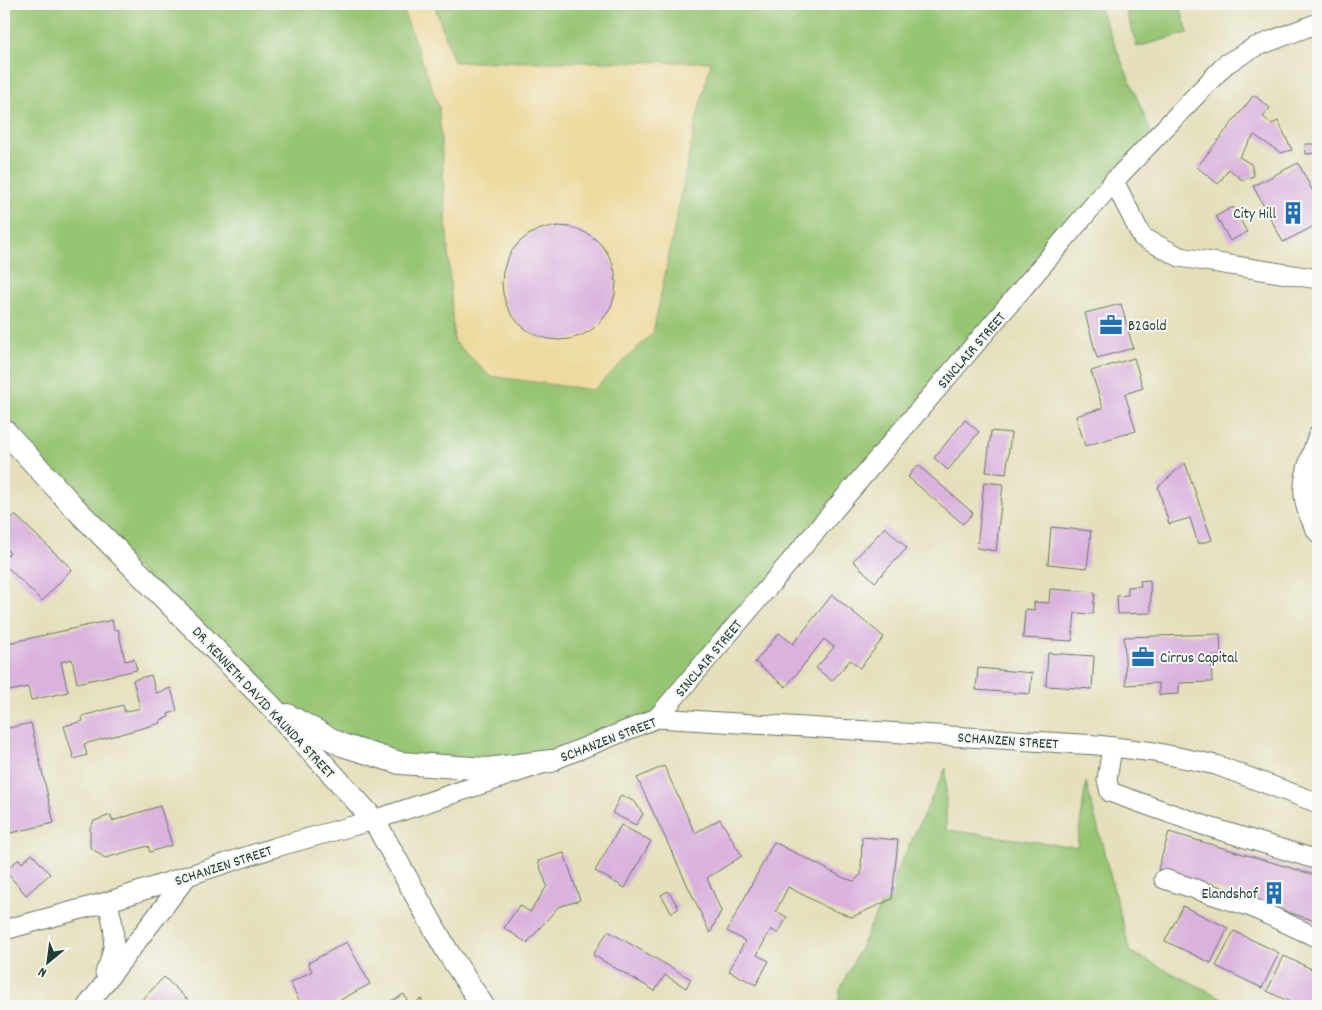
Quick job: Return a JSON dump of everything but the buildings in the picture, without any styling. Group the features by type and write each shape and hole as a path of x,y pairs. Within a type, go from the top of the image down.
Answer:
{"street":[{"name":"SINCLAIR STREET","path":"656,718 1114,181 1226,64 1255,47 1318,23"},
{"path":"1114,181 1142,237 1180,257 1318,279"},
{"name":"DR. KENNETH DAVID KAUNDA STREET","path":"4,430 72,505 271,706 374,820 447,950 483,1006"},
{"path":"1318,435 1304,478 1303,499 1310,520 1318,533"},
{"path":"271,706 342,745 400,763 487,769 551,761"},
{"name":"SCHANZEN STREET","path":"4,930 107,902 186,878 276,847 374,820 551,761 656,718 1112,747 1154,752 1216,765 1318,803"},
{"path":"1112,747 1107,780 1110,792 1206,826 1318,860"},
{"path":"92,999 186,878"},
{"path":"1164,879 1251,906 1318,938"},
{"path":"92,999 110,962 115,944 114,924 107,902"}],"green space":[{"path":"4,4 401,4 439,107 454,341 696,121 711,62 454,62 434,4 1098,4 1154,139 657,718 551,761 400,763 271,706 4,430"},
{"path":"1124,4 1179,4 1188,33 1137,47"},
{"path":"946,768 946,830 1077,847 1086,782 1130,952 1238,1006 838,1006 840,990"}],"sand":[{"path":"401,4 434,4 454,62 711,62 696,121 653,333 593,390 490,376 454,341 439,107"}],"place":[{"name":"City Hill","path":"1293,213"},
{"name":"B2Gold","path":"1111,325"},
{"name":"Cirrus Capital","path":"1143,657"},
{"name":"Elandshof","path":"1274,893"}]}
